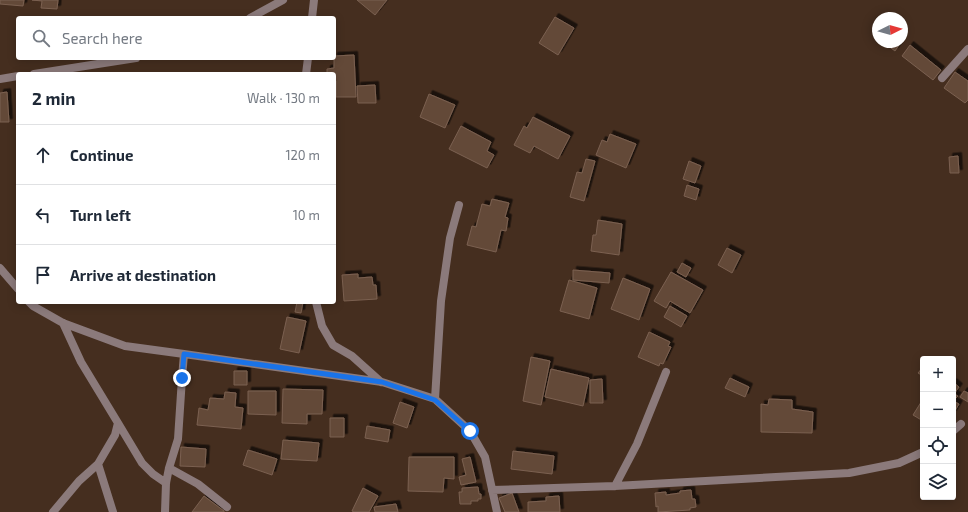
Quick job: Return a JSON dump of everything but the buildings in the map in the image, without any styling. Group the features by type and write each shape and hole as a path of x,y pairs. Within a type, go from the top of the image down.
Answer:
{"street":[{"path":"254,16 283,0"},
{"path":"312,16 314,0"},
{"path":"942,78 968,49"},
{"path":"47,72 123,60"},
{"path":"306,72 308,60"},
{"path":"0,79 16,76"},
{"path":"435,400 441,301 450,238 459,205"},
{"path":"0,268 16,287"},
{"path":"31,304 63,323 125,346 382,382 435,400 470,431 484,457 497,512"},
{"path":"316,304 322,326 333,345 352,356 382,382"},
{"path":"63,323 80,362 142,463 153,474 166,483"},
{"path":"165,512 166,483 178,439 184,354"},
{"path":"615,486 637,444 666,372"},
{"path":"53,512 79,481 98,464 115,435 118,423"},
{"path":"956,429 961,424"},
{"path":"492,490 615,486 849,473 898,463 920,453"},
{"path":"98,464 113,512"},
{"path":"169,468 198,484 227,507"}],"route":[{"path":"182,378 184,354 382,382 435,400 470,431"}]}
